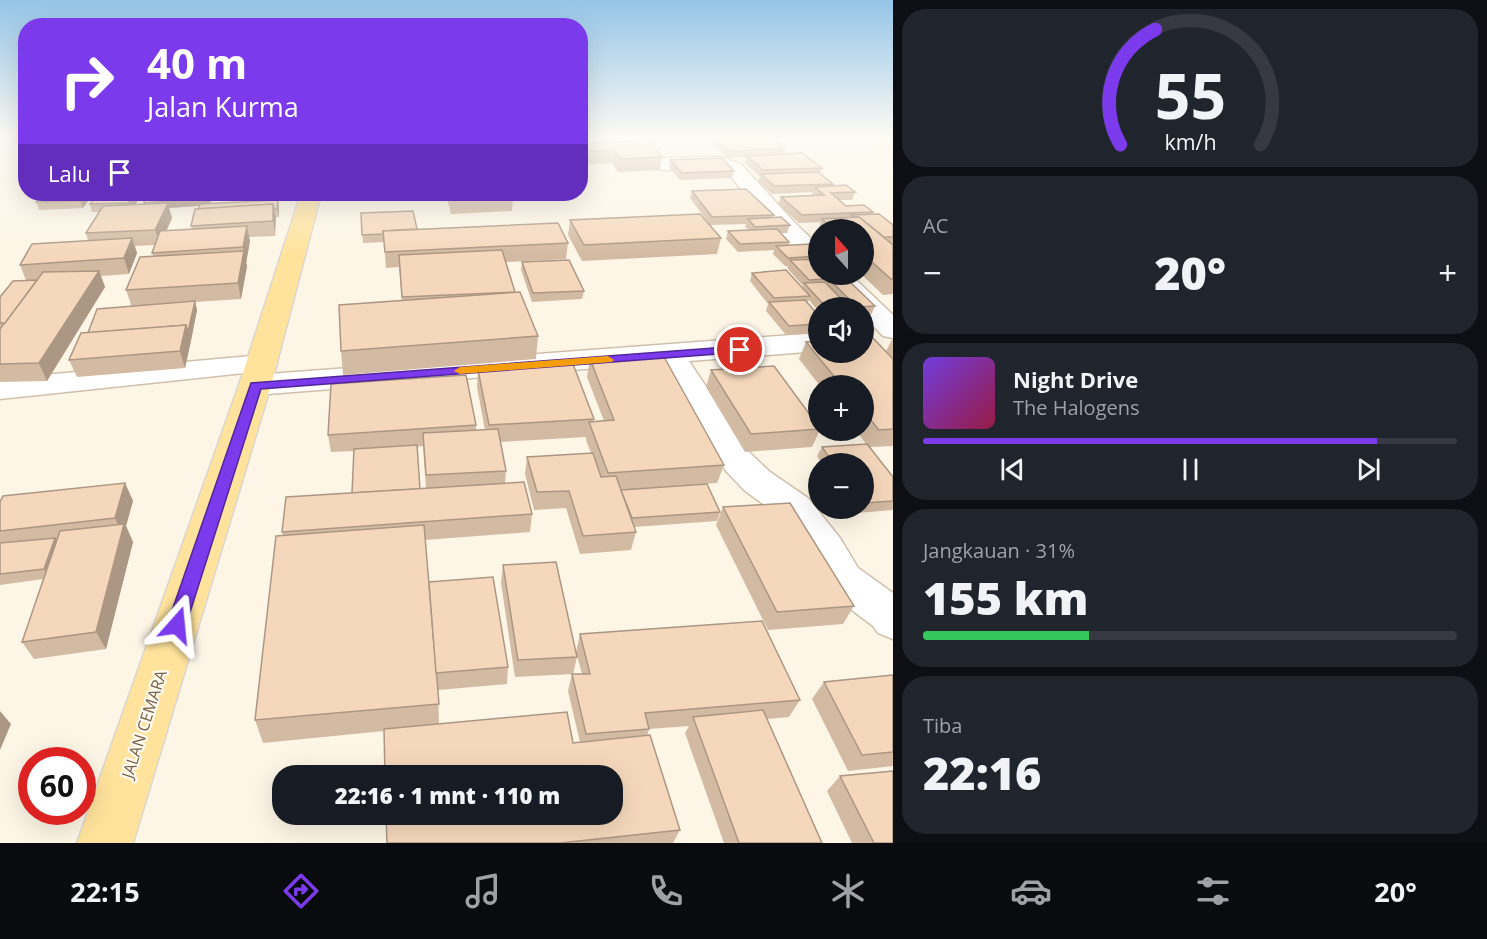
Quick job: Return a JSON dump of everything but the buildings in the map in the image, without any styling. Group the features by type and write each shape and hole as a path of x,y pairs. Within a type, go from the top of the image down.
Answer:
{"main road":[{"name":"JALAN CEMARA","path":"105,843 258,375 309,201"}],"street":[{"path":"741,176 808,248"},
{"path":"846,285 893,330"},
{"path":"874,337 893,335"},
{"path":"0,389 671,355 808,343"},
{"path":"671,355 718,435 738,462 757,481 795,508 826,549 843,580 888,613 893,620"}],"slow traffic":[{"path":"460,371 608,360"}],"route":[{"path":"177,625 255,385 740,350"}]}
